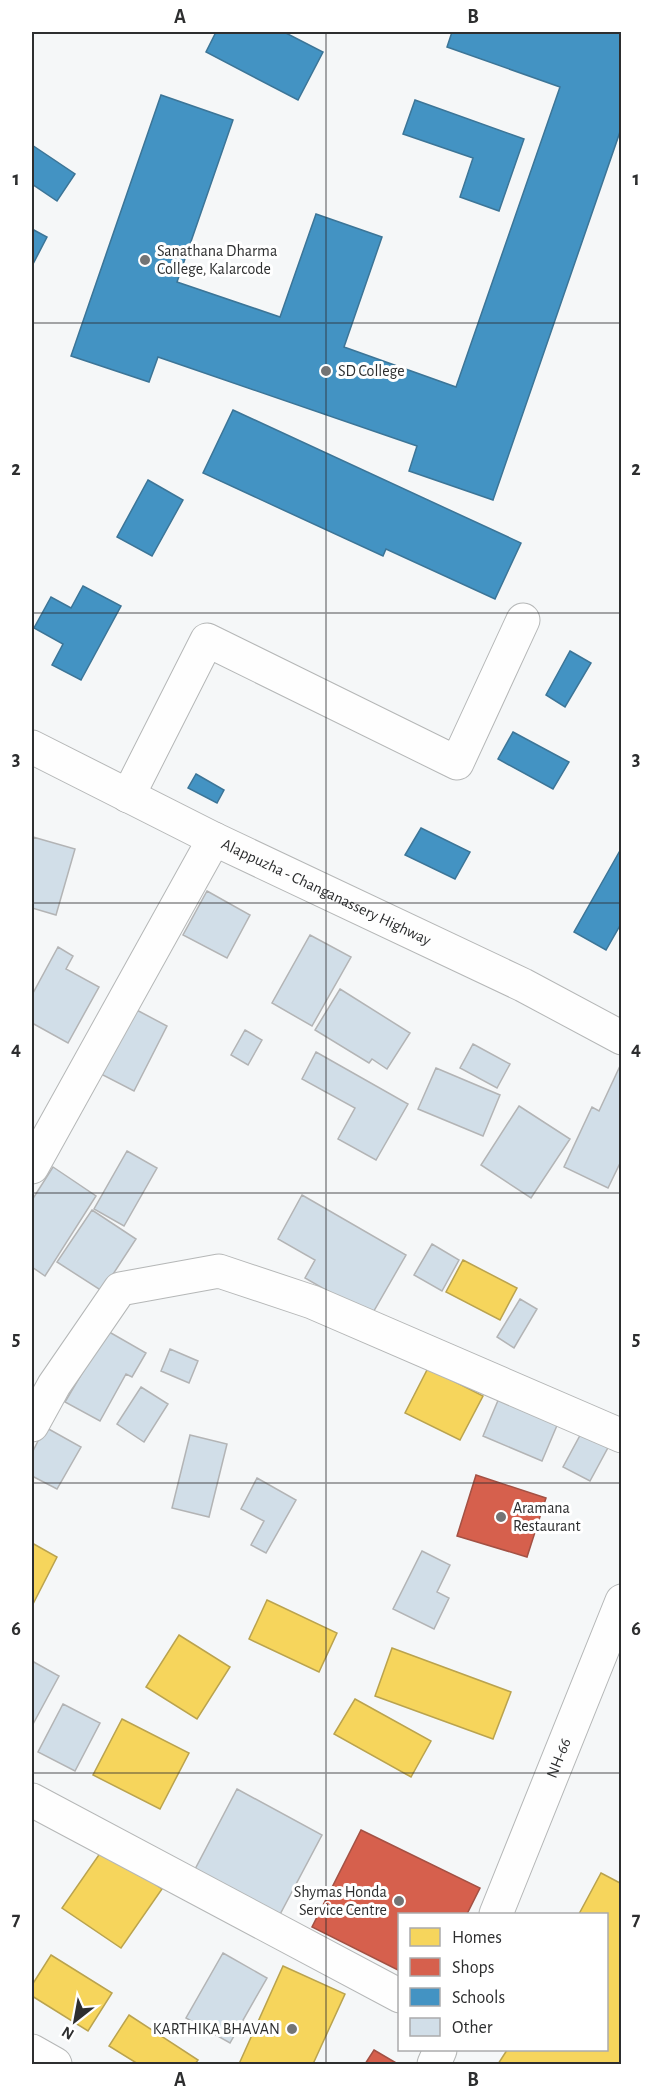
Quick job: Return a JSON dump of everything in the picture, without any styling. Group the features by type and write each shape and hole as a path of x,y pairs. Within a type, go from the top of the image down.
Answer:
{"street":[{"path":"128,796 207,640 457,763 523,620"},
{"name":"Alappuzha - Changanassery Highway","path":"32,747 214,839 523,985 621,1038"},
{"path":"32,1167 214,839"},
{"path":"32,1425 54,1385 120,1289 219,1271 312,1302 621,1436"},
{"name":"NH-66","path":"496,1913 621,1601"},
{"path":"32,1800 398,1995"},
{"path":"32,2051 55,2064"}],"building: Homes":[{"path":"463,1260 517,1288 500,1320 446,1292"},
{"path":"428,1368 483,1396 460,1440 405,1413"},
{"path":"32,1543 57,1557 32,1606"},
{"path":"267,1600 337,1633 319,1672 249,1639"},
{"path":"179,1635 230,1667 197,1719 146,1687"},
{"path":"392,1648 511,1692 493,1739 375,1696"},
{"path":"355,1699 431,1741 411,1777 334,1734"},
{"path":"122,1719 189,1753 160,1809 93,1775"},
{"path":"103,1849 162,1889 121,1948 62,1908"},
{"path":"601,1873 622,1884 622,2064 498,2064 506,2051 608,2051 608,1913 580,1913"},
{"path":"51,1955 112,1993 88,2031 32,1996 32,1985"},
{"name":"KARTHIKA BHAVAN","path":"283,1966 345,1994 313,2064 239,2064"},
{"path":"129,2015 198,2060 195,2064 138,2064 109,2046"}],"building: Shops":[{"name":"Aramana Restaurant","path":"476,1475 546,1498 527,1557 457,1536"},
{"name":"Shymas Honda Service Centre","path":"361,1830 480,1888 468,1913 398,1913 398,1970 312,1927"},
{"path":"374,2050 398,2064 365,2064"}],"building: Schools":[{"path":"216,32 284,32 323,52 298,100 206,52"},
{"name":"Sanathana Dharma College, Kalarcode","path":"452,32 622,32 622,126 493,500 409,471 417,446 158,357 149,382 71,356 161,95 233,120 177,282 280,317 316,214 382,237 344,347 456,387 560,87 447,47"},
{"path":"415,100 524,139 499,211 460,197 473,158 403,134"},
{"path":"32,145 75,174 57,201 32,184"},
{"path":"32,229 47,237 32,266"},
{"path":"233,410 521,543 495,599 386,549 383,556 203,473"},
{"path":"148,480 183,500 152,556 117,537"},
{"path":"83,586 121,606 81,680 52,665 63,644 34,628 51,597 71,608"},
{"path":"570,651 591,663 565,707 546,695"},
{"path":"513,732 569,762 553,789 498,759"},
{"path":"196,774 224,790 217,803 188,788"},
{"path":"421,828 470,852 455,879 405,855"},
{"path":"622,847 622,922 606,950 574,932"}],"building: Other":[{"path":"33,837 75,849 56,915 32,908"},
{"path":"207,891 250,915 227,958 183,935"},
{"path":"310,935 351,957 312,1026 272,1003"},
{"path":"58,947 73,956 66,969 99,987 68,1043 32,1023 32,995"},
{"path":"340,989 410,1033 387,1069 372,1059 369,1063 315,1030"},
{"path":"131,1007 167,1026 134,1091 97,1072"},
{"path":"245,1030 262,1040 248,1065 231,1055"},
{"path":"473,1044 510,1064 497,1088 460,1068"},
{"path":"316,1052 408,1104 376,1160 338,1139 355,1108 302,1079"},
{"path":"622,1066 622,1159 608,1188 564,1167 592,1107 599,1111"},
{"path":"436,1068 500,1095 483,1136 418,1109"},
{"path":"519,1106 570,1139 531,1198 481,1165"},
{"path":"127,1151 157,1168 124,1226 94,1209"},
{"path":"53,1167 96,1196 45,1276 32,1267 32,1200"},
{"path":"302,1195 406,1255 371,1316 305,1278 315,1260 278,1239"},
{"path":"92,1210 136,1239 102,1291 57,1262"},
{"path":"432,1244 459,1260 442,1291 414,1275"},
{"path":"520,1299 537,1309 514,1348 497,1337"},
{"path":"97,1325 146,1353 132,1377 126,1374 100,1421 65,1402 94,1353"},
{"path":"170,1349 198,1361 189,1383 161,1371"},
{"path":"141,1387 168,1404 144,1442 117,1424"},
{"path":"502,1391 561,1416 542,1461 483,1436"},
{"path":"45,1427 81,1447 57,1489 32,1476 32,1453"},
{"path":"584,1428 611,1442 590,1481 563,1467"},
{"path":"190,1435 227,1444 209,1517 172,1508"},
{"path":"257,1478 296,1500 266,1553 251,1545 264,1521 241,1509"},
{"path":"422,1551 450,1565 437,1592 449,1598 434,1629 393,1609"},
{"path":"32,1661 59,1676 32,1726"},
{"path":"63,1704 100,1723 75,1771 38,1752"},
{"path":"237,1789 322,1835 277,1920 192,1875"},
{"path":"223,1953 267,1978 230,2043 186,2018"}],"place":[{"name":"Sanathana Dharma College, Kalarcode","path":"145,260"},
{"name":"SD College","path":"326,371"},
{"name":"Aramana Restaurant","path":"501,1517"},
{"name":"Shymas Honda Service Centre","path":"399,1901"},
{"name":"KARTHIKA BHAVAN","path":"292,2029"}]}
